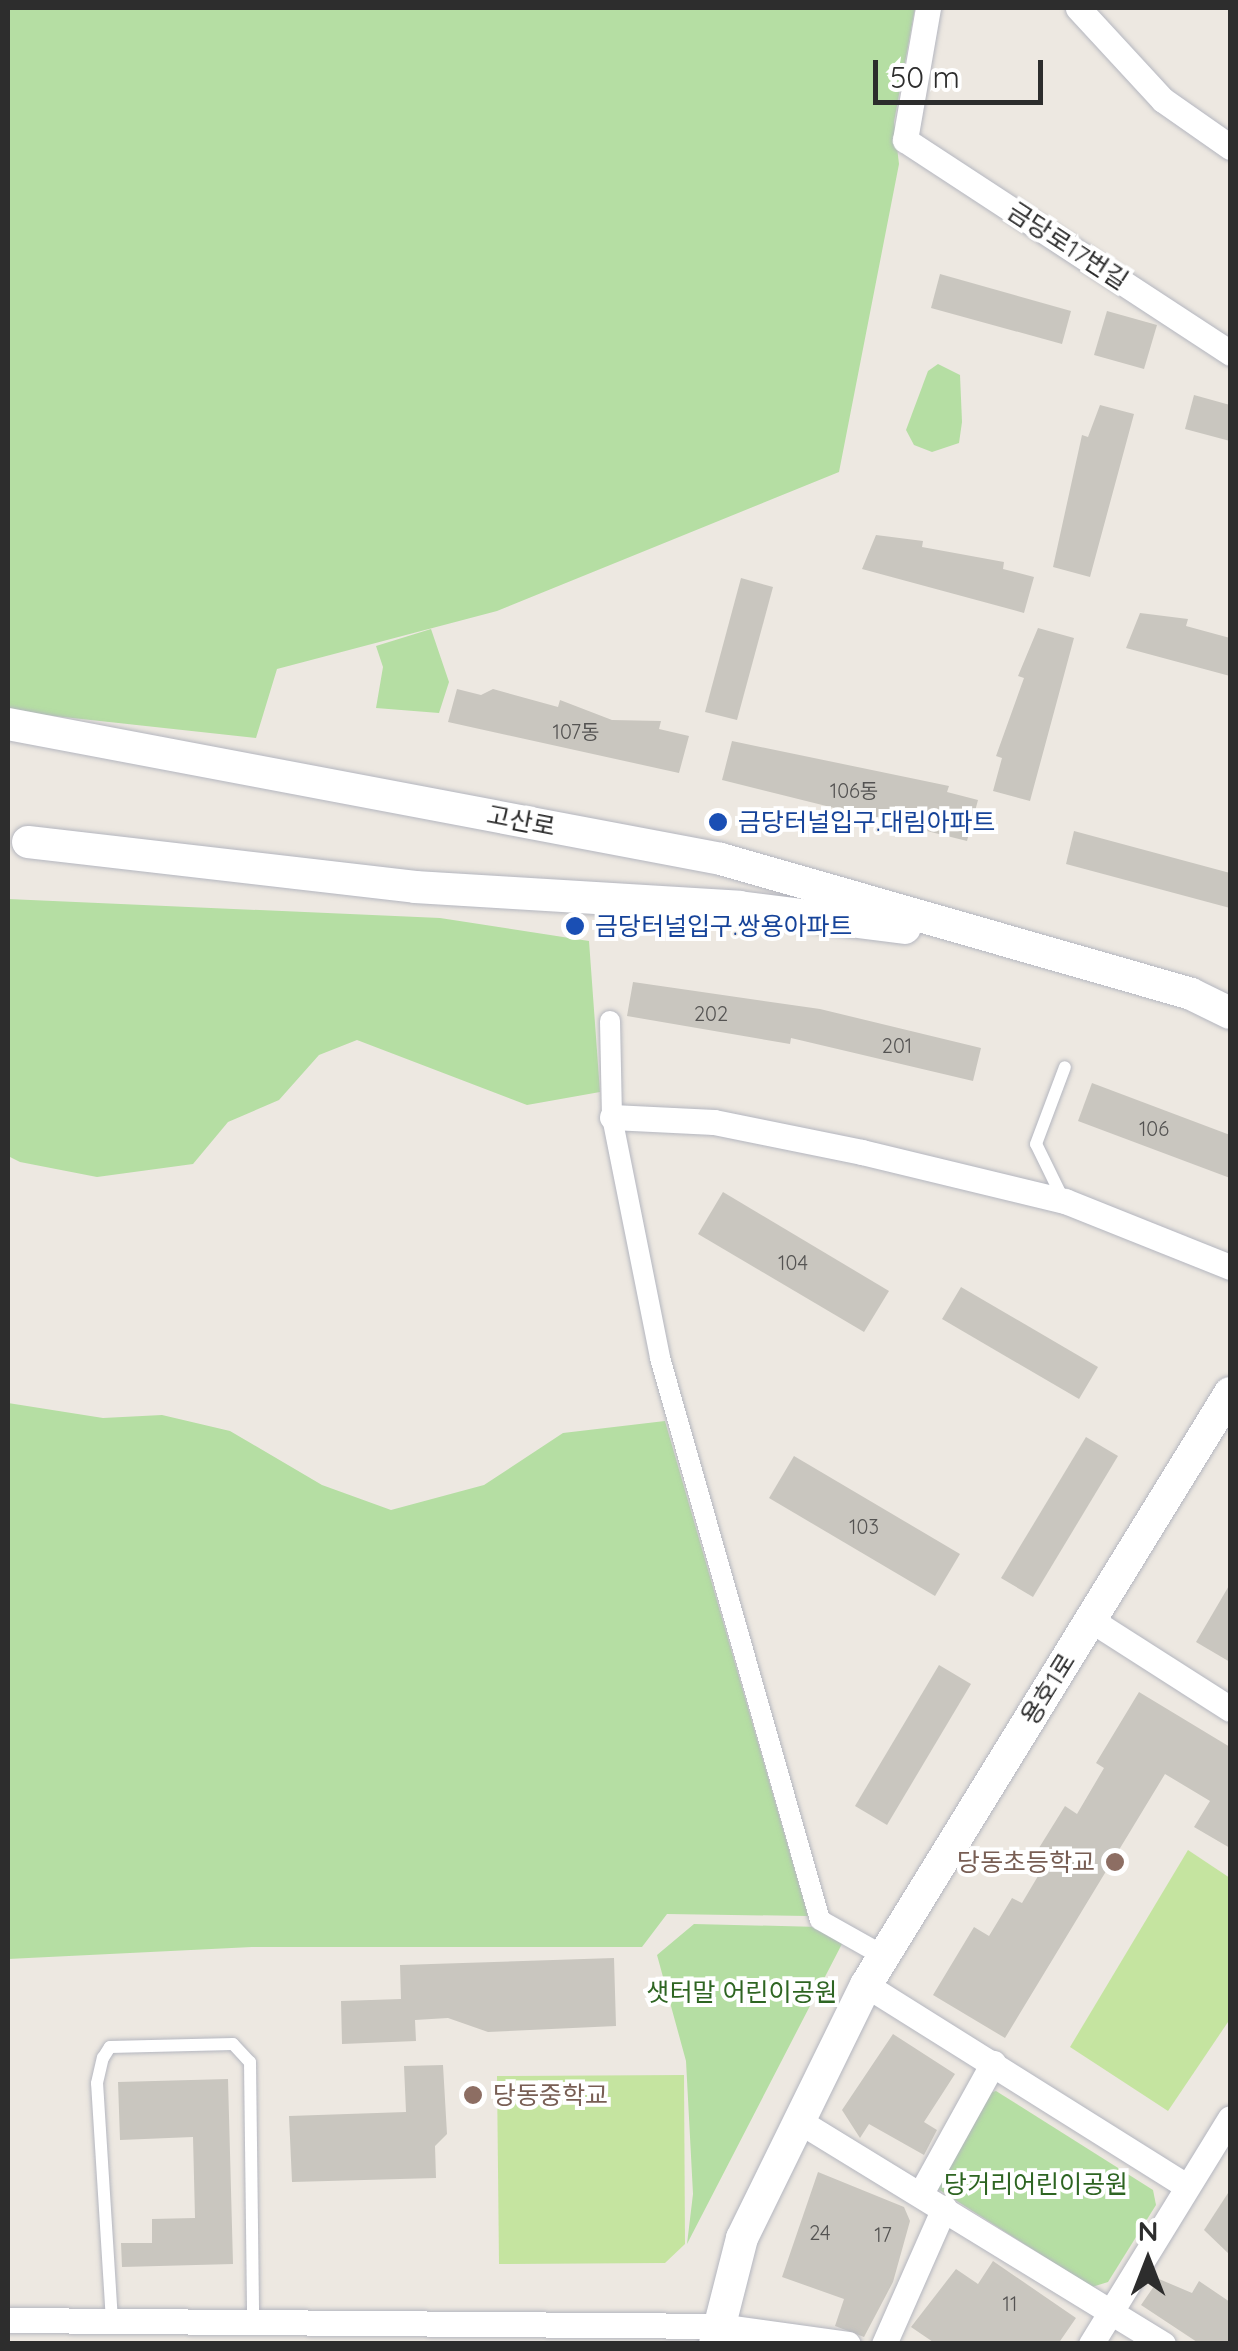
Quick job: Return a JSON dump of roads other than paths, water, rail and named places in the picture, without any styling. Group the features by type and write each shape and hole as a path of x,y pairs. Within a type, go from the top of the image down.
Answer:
{"street":[{"name":"금당로17번길","path":"928,8 905,140 1230,353"},
{"path":"1078,8 1163,100 1230,146"},
{"name":"고산로","path":"8,724 722,859 1027,952 1191,994 1230,1013"},
{"name":"고산로","path":"28,842 416,887 794,913 1027,952"},
{"path":"610,1022 612,1117 660,1358 820,1920 884,1956"},
{"path":"612,1117 714,1122 1064,1201 1230,1267"},
{"name":"용호1로","path":"716,2335 742,2238 866,1985 1230,1393"},
{"path":"1091,1620 1230,1709"},
{"path":"866,1985 1184,2184"},
{"path":"921,2193 993,2063"},
{"path":"1092,2344 1184,2184 1230,2118"},
{"path":"799,2121 921,2193 1111,2316 1163,2344"},
{"path":"884,2344 944,2208"},
{"path":"8,2320 112,2321 160,2332 253,2322 415,2334 716,2335 848,2344"}],"lane":[{"path":"1064,1201 1036,1144 1066,1066"},
{"path":"112,2321 98,2083 103,2058 110,2048 233,2044 250,2062 253,2322"}],"place":[{"name":"금당터널입구.대림아파트","path":"718,822"},
{"name":"금당터널입구.쌍용아파트","path":"575,926"},
{"name":"당동초등학교","path":"1115,1862"},
{"name":"당동중학교","path":"473,2095"}],"park label":[{"name":"샛터말 어린이공원","path":"742,1992"},
{"name":"당거리어린이공원","path":"1036,2184"}]}
